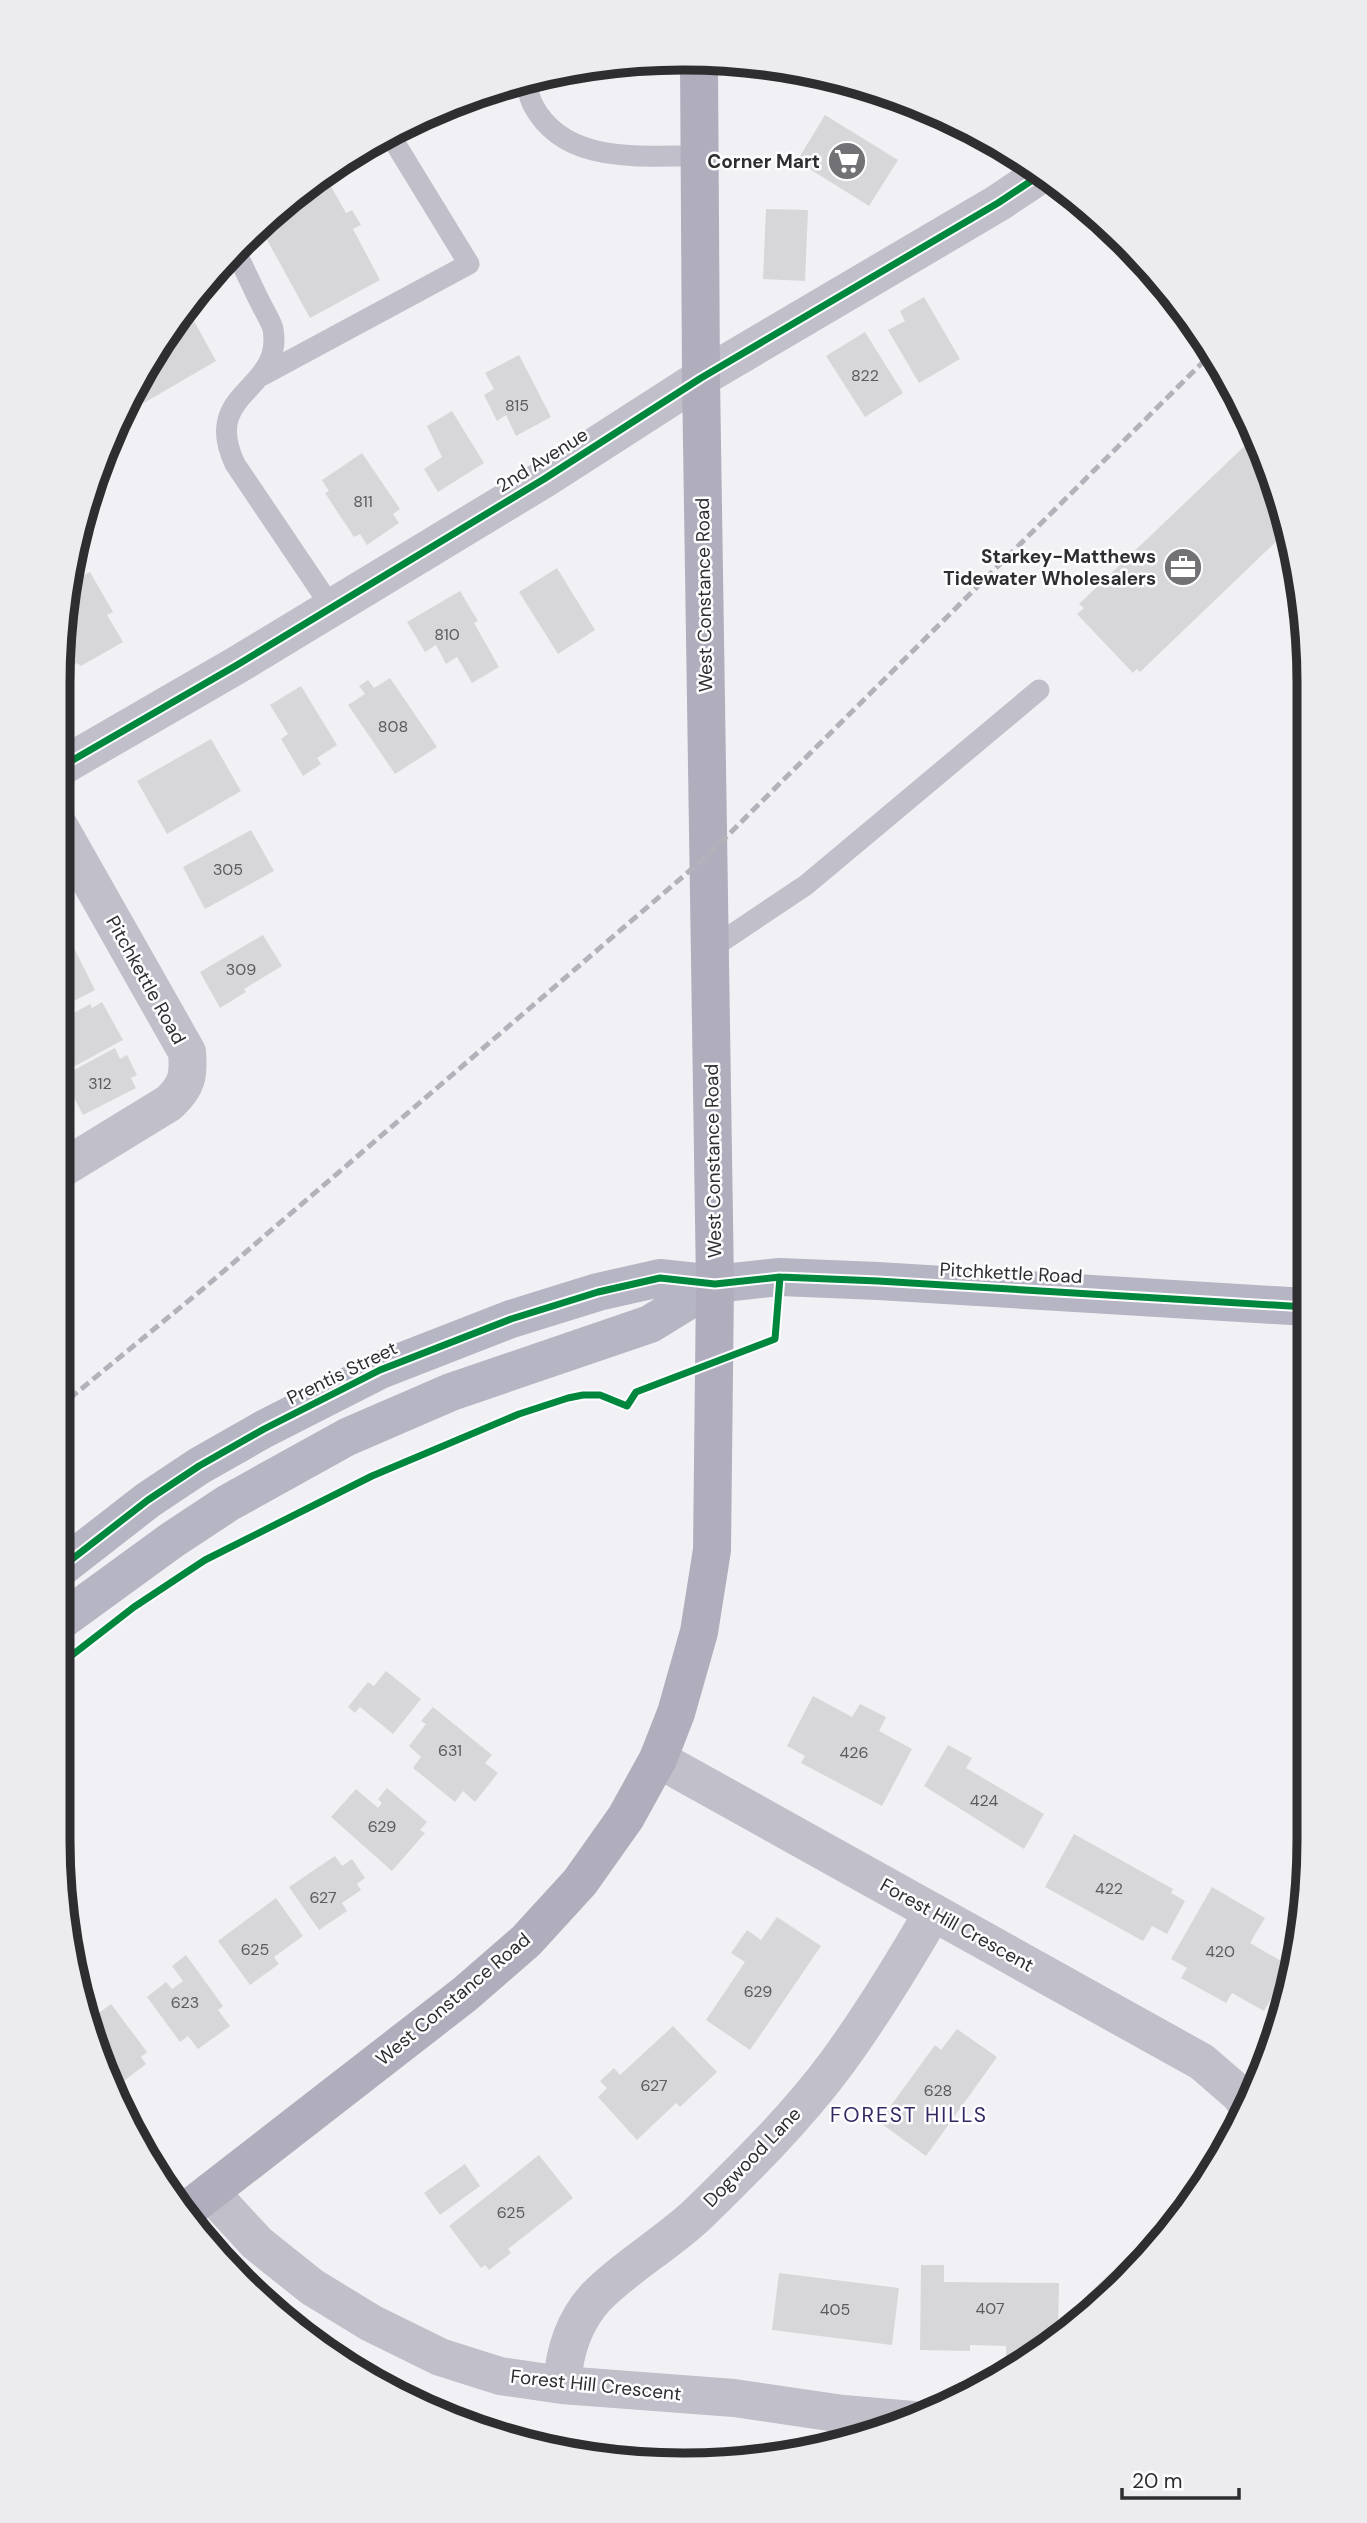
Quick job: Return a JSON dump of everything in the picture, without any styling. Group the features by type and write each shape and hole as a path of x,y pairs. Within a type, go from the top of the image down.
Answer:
{"main road":[{"name":"West Constance Road","path":"196,2203 465,1994 526,1941 580,1882 626,1816 658,1759 676,1713 699,1632 712,1550 715,1284 701,378 699,70"}],"street":[{"name":"2nd Avenue","path":"70,762 332,608 544,479 701,378 998,204 1033,180"},
{"name":"Pitchkettle Road","path":"70,845 187,1052 189,1073 181,1091 169,1103 70,1164"},
{"name":"Pitchkettle Road","path":"715,1284 780,1277 1297,1306"},
{"name":"Prentis Street","path":"70,1561 148,1500 199,1466 276,1422 380,1370 512,1319 598,1292 660,1278 715,1284"},
{"path":"70,1614 228,1503 347,1437 451,1392 650,1324 715,1284"},
{"name":"Forest Hill Crescent","path":"658,1759 1202,2062 1240,2096"},
{"name":"Dogwood Lane","path":"562,2385 563,2364 573,2332 596,2298 696,2216 769,2144 850,2044 882,1999 933,1912"},
{"name":"Forest Hill Crescent","path":"196,2203 257,2243 312,2287 371,2323 440,2357 499,2376 562,2385 734,2398 887,2418"}],"lane":[{"path":"528,90 533,104 549,128 573,145 600,153 700,156"},
{"path":"332,608 235,464 227,448 226,426 233,405 263,375 469,264 398,148"},
{"path":"240,260 273,328 272,352 263,375"},
{"path":"709,950 806,885 1038,690"}],"building":[{"name":"Corner Mart","path":"825,115 898,160 869,206 797,161"},
{"path":"329,183 346,213 352,210 361,225 353,229 380,280 310,318 265,236"},
{"path":"766,209 808,210 805,281 763,279"},
{"path":"1113,246 1128,261 1125,263"},
{"path":"924,297 960,359 919,383 888,330 905,321 900,311"},
{"path":"192,317 216,361 142,404 140,400 152,377"},
{"path":"865,332 903,393 865,417 826,356"},
{"path":"519,355 551,417 516,436 506,415 497,421 484,395 494,389 485,373"},
{"path":"452,411 484,463 438,492 424,469 442,457 427,426"},
{"name":"Starkey-Matthews Tidewater Wholesalers","path":"1247,443 1264,486 1279,539 1140,672 1137,669 1133,673 1077,614 1084,608 1079,604"},
{"path":"362,453 400,509 393,514 399,523 367,545 360,534 354,537 325,493 329,491 322,480"},
{"path":"557,568 595,630 558,654 519,592"},
{"path":"90,572 113,612 107,615 123,642 81,666 77,663 70,667 75,603 80,573 82,576"},
{"path":"460,591 478,621 474,623 499,667 472,683 457,657 446,664 436,645 425,652 407,622"},
{"path":"390,678 437,747 395,774 348,705 365,694 359,686 368,680 374,688"},
{"path":"301,686 337,745 317,758 321,764 303,776 281,739 288,734 270,705"},
{"path":"211,739 241,791 167,834 137,781"},
{"path":"251,830 274,871 205,909 183,867"},
{"path":"263,935 282,966 244,989 246,992 220,1008 200,972"},
{"path":"74,948 95,990 70,1003 70,950"},
{"path":"102,1002 123,1040 70,1069 70,1015 90,1004 92,1008"},
{"path":"115,1048 120,1059 127,1055 137,1075 131,1078 136,1088 83,1115 70,1090 70,1072"},
{"path":"386,1671 421,1699 393,1734 360,1707 355,1713 348,1707 368,1682 374,1686"},
{"path":"813,1696 852,1717 860,1704 886,1717 879,1731 912,1749 882,1806 801,1763 805,1756 787,1746"},
{"path":"433,1707 492,1755 485,1763 498,1773 475,1802 463,1791 455,1802 413,1768 421,1757 409,1746 426,1724 421,1721"},
{"path":"948,1745 972,1758 966,1768 1044,1814 1024,1849 924,1786"},
{"path":"387,1788 427,1822 420,1830 425,1833 392,1871 331,1817 356,1789 378,1808 382,1803 378,1799"},
{"path":"1074,1834 1173,1889 1171,1893 1185,1901 1167,1934 1152,1926 1143,1941 1045,1887"},
{"path":"335,1856 342,1866 352,1859 365,1878 357,1884 361,1890 342,1903 347,1911 319,1930 289,1887"},
{"path":"1212,1887 1265,1918 1250,1943 1284,1963 1279,1985 1264,2011 1232,1993 1226,2003 1181,1978 1187,1968 1171,1959"},
{"path":"276,1898 303,1936 274,1957 279,1964 250,1985 218,1941"},
{"path":"777,1917 821,1946 750,2050 706,2020 745,1962 731,1953 747,1930 761,1940"},
{"path":"186,1955 223,2006 218,2010 230,2026 198,2049 188,2036 180,2042 147,1997 166,1982 172,1989 183,1981 172,1966"},
{"path":"111,2004 147,2052 141,2057 146,2064 121,2083 103,2037 96,2015"},
{"path":"673,2026 717,2072 680,2107 676,2103 637,2140 598,2097 607,2088 600,2081 614,2068 620,2075"},
{"path":"957,2029 997,2057 926,2156 879,2122 935,2045 941,2050"},
{"path":"539,2155 573,2198 508,2249 511,2253 489,2270 485,2265 481,2268 449,2226"},
{"path":"465,2164 480,2186 440,2215 424,2193"},
{"path":"1158,2227 1091,2299 1087,2295"},
{"path":"921,2265 944,2265 944,2282 1059,2283 1058,2325 1013,2356 1006,2356 1006,2346 970,2345 970,2351 920,2350"},
{"path":"779,2273 899,2288 892,2345 772,2330"}],"railway":[{"path":"70,1398 204,1288 708,855 1205,360"}],"cycle path":[{"path":"70,762 237,665 544,479 701,378 1033,180"},
{"path":"70,1561 148,1500 199,1466 264,1429 380,1370 511,1319 598,1292 660,1278 715,1284 780,1277 878,1281 1297,1306"},
{"path":"70,1657 134,1607 205,1560 372,1476 519,1414 568,1398 600,1395 627,1406 636,1392 775,1339 780,1277"}],"place":[{"name":"Corner Mart","path":"847,161"},
{"name":"Starkey-Matthews Tidewater Wholesalers","path":"1183,567"}],"district":[{"name":"FOREST HILLS","path":"909,2115"}]}
